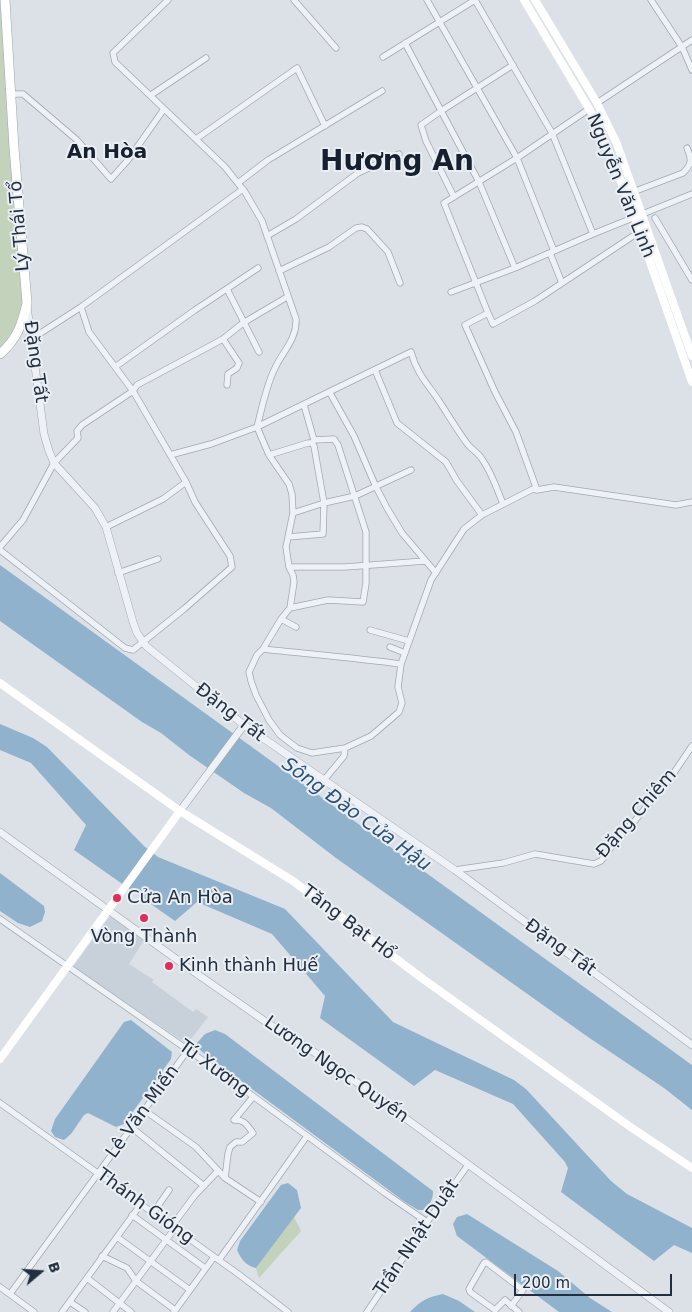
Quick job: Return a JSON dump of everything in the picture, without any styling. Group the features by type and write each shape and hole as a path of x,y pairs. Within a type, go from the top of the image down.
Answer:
{"main road":[{"name":"Lý Thái Tổ","path":"0,354 8,347 22,324 27,303 5,0"},
{"name":"Nguyễn Văn Linh","path":"524,0 597,122 609,148 638,217 689,355 692,382"},
{"name":"Nguyễn Văn Linh","path":"534,0 597,103 617,144 634,192 641,234 689,355"},
{"path":"558,57 566,52"},
{"name":"Tăng Bạt Hổ","path":"0,683 180,811 293,881 423,979 632,1128 692,1168"},
{"path":"0,1059 180,811"}],"street":[{"path":"168,0 113,53 116,62 226,167 243,189 262,221 296,319 294,338 275,368 257,427 269,455 289,484 293,513 286,547 289,567 294,582 290,608 257,655 249,672 256,695 269,720 280,735 297,748 312,753 345,748 371,736 399,712 402,703 398,687 401,664 431,580 464,529 482,515 533,489 554,487 676,505 692,502"},
{"path":"294,0 336,48"},
{"path":"428,0 517,158 562,283"},
{"path":"383,57 475,0 552,133 593,234"},
{"path":"651,0 682,47 692,70"},
{"path":"597,103 692,40"},
{"path":"405,44 479,182 515,268"},
{"path":"151,96 206,58"},
{"path":"454,197 426,141 422,124 513,65"},
{"path":"196,139 296,68 324,126"},
{"path":"238,182 268,160 382,91"},
{"path":"11,94 23,94 54,119 77,140 111,179 128,160 164,109"},
{"path":"589,109 517,158 444,203 493,324 562,283 633,236 641,234"},
{"path":"634,192 683,173 690,167 692,159 687,148"},
{"path":"267,236 296,219 358,173 399,154"},
{"path":"33,338 81,307 243,189"},
{"path":"451,292 515,268 692,194"},
{"path":"655,218 692,280"},
{"path":"279,271 329,247 356,228 362,227 367,229 388,252 400,283"},
{"path":"115,367 258,268"},
{"path":"227,289 259,352"},
{"path":"81,307 90,332 133,391 186,482 195,502 230,556 232,567 133,650 124,648 0,549 23,520 54,463 78,438 77,431 82,426 133,391 137,386 222,340 243,323 287,297"},
{"name":"Đặng Tất","path":"27,303 44,434 49,451 54,463 94,508 106,527 133,622 142,642 244,725 455,870 692,1044"},
{"path":"488,313 464,325 516,432 537,490"},
{"path":"222,340 238,363 237,368 228,375 227,385"},
{"path":"170,455 212,444 257,427 411,352 424,381 489,471 504,504"},
{"path":"375,370 396,423 446,462 457,481 482,515"},
{"path":"330,393 354,436 376,487 402,533 436,572"},
{"path":"288,537 323,534 324,503 314,443 304,405"},
{"path":"269,455 308,443 334,439 338,445 366,532 366,583 363,602 328,600 290,608"},
{"path":"293,513 355,496 411,470"},
{"path":"106,527 163,498 186,482"},
{"path":"118,573 158,558"},
{"path":"289,567 365,565 425,560"},
{"path":"281,619 296,628"},
{"path":"370,630 409,641"},
{"path":"390,647 405,653"},
{"path":"263,649 328,657 348,656 401,664"},
{"path":"180,811 244,725"},
{"name":"Đặng Chiêm","path":"455,870 503,863 535,854 594,864 601,862 669,780 692,746"},
{"path":"324,780 344,756 345,748"},
{"name":"Lương Ngọc Quyến","path":"0,832 190,969 269,1024 325,1059 669,1312"},
{"name":"Tú Xương","path":"0,919 231,1080 427,1222"},
{"name":"Lê Văn Miến","path":"10,1294 188,1050"},
{"path":"226,1178 230,1147 236,1142 242,1142 252,1133 243,1121 234,1120 252,1097"},
{"name":"Thánh Gióng","path":"0,1103 288,1312"},
{"path":"144,1110 196,1147 226,1178 261,1202"},
{"path":"131,1127 204,1186"},
{"path":"102,1256 127,1268 136,1281 174,1311 205,1268 217,1259 261,1202 307,1136"},
{"name":"Trần Nhật Duật","path":"367,1312 468,1164"},
{"path":"113,1312 166,1240 195,1195 218,1171"},
{"path":"153,1213 170,1190"},
{"path":"62,1312 141,1204"},
{"path":"132,1215 205,1268"},
{"path":"118,1236 190,1290"},
{"path":"511,1306 523,1290 486,1262 469,1289 470,1292 495,1310 505,1300 511,1306 518,1312"},
{"path":"87,1278 131,1312"},
{"path":"0,1288 34,1312"},
{"path":"70,1302 85,1312"}],"shaded area":[{"path":"110,916 144,940 129,964 154,980 152,982 193,1012 196,1009 208,1017 187,1044 73,967"}],"green space":[{"path":"0,0 23,299 21,313 16,325 0,347"},
{"path":"294,1217 301,1231 259,1278 256,1268"}],"water":[{"path":"0,565 692,1065 692,1110 664,1088 588,1037 336,858 271,808 244,793 0,621"},
{"path":"0,724 33,738 47,747 144,846 158,857 285,909 393,1022 514,1080 526,1089 611,1181 627,1194 692,1228 692,1253 674,1245 654,1261 561,1192 568,1168 565,1162 513,1104 435,1070 414,1086 320,1018 325,996 272,934 197,902 175,921 74,850 86,825 31,763 0,750"},
{"path":"0,873 44,906 45,912 42,921 30,927 18,923 0,911"},
{"path":"131,1020 172,1052 171,1059 124,1124 116,1127 88,1113 84,1115 71,1134 64,1140 55,1137 51,1131 55,1119 124,1022"},
{"path":"215,1030 225,1034 433,1191 432,1199 428,1206 424,1210 418,1210 405,1202 206,1055 198,1048 197,1043 205,1034"},
{"path":"288,1183 297,1190 301,1208 256,1268 249,1266 244,1262 237,1250 240,1241 281,1185"},
{"path":"467,1214 558,1271 590,1298 612,1312 559,1312 457,1236 453,1224 457,1217"},
{"path":"443,1294 459,1301 475,1312 410,1312 425,1300"}],"place":[{"name":"Cửa An Hòa","path":"117,898"},
{"name":"Vòng Thành","path":"144,918"},
{"name":"Kinh thành Huế","path":"169,966"}],"district":[{"name":"An Hòa","path":"107,153"},
{"name":"Hương An","path":"397,163"}],"water label":[{"name":"Sông Đào Cửa Hậu","path":"356,815"}]}
